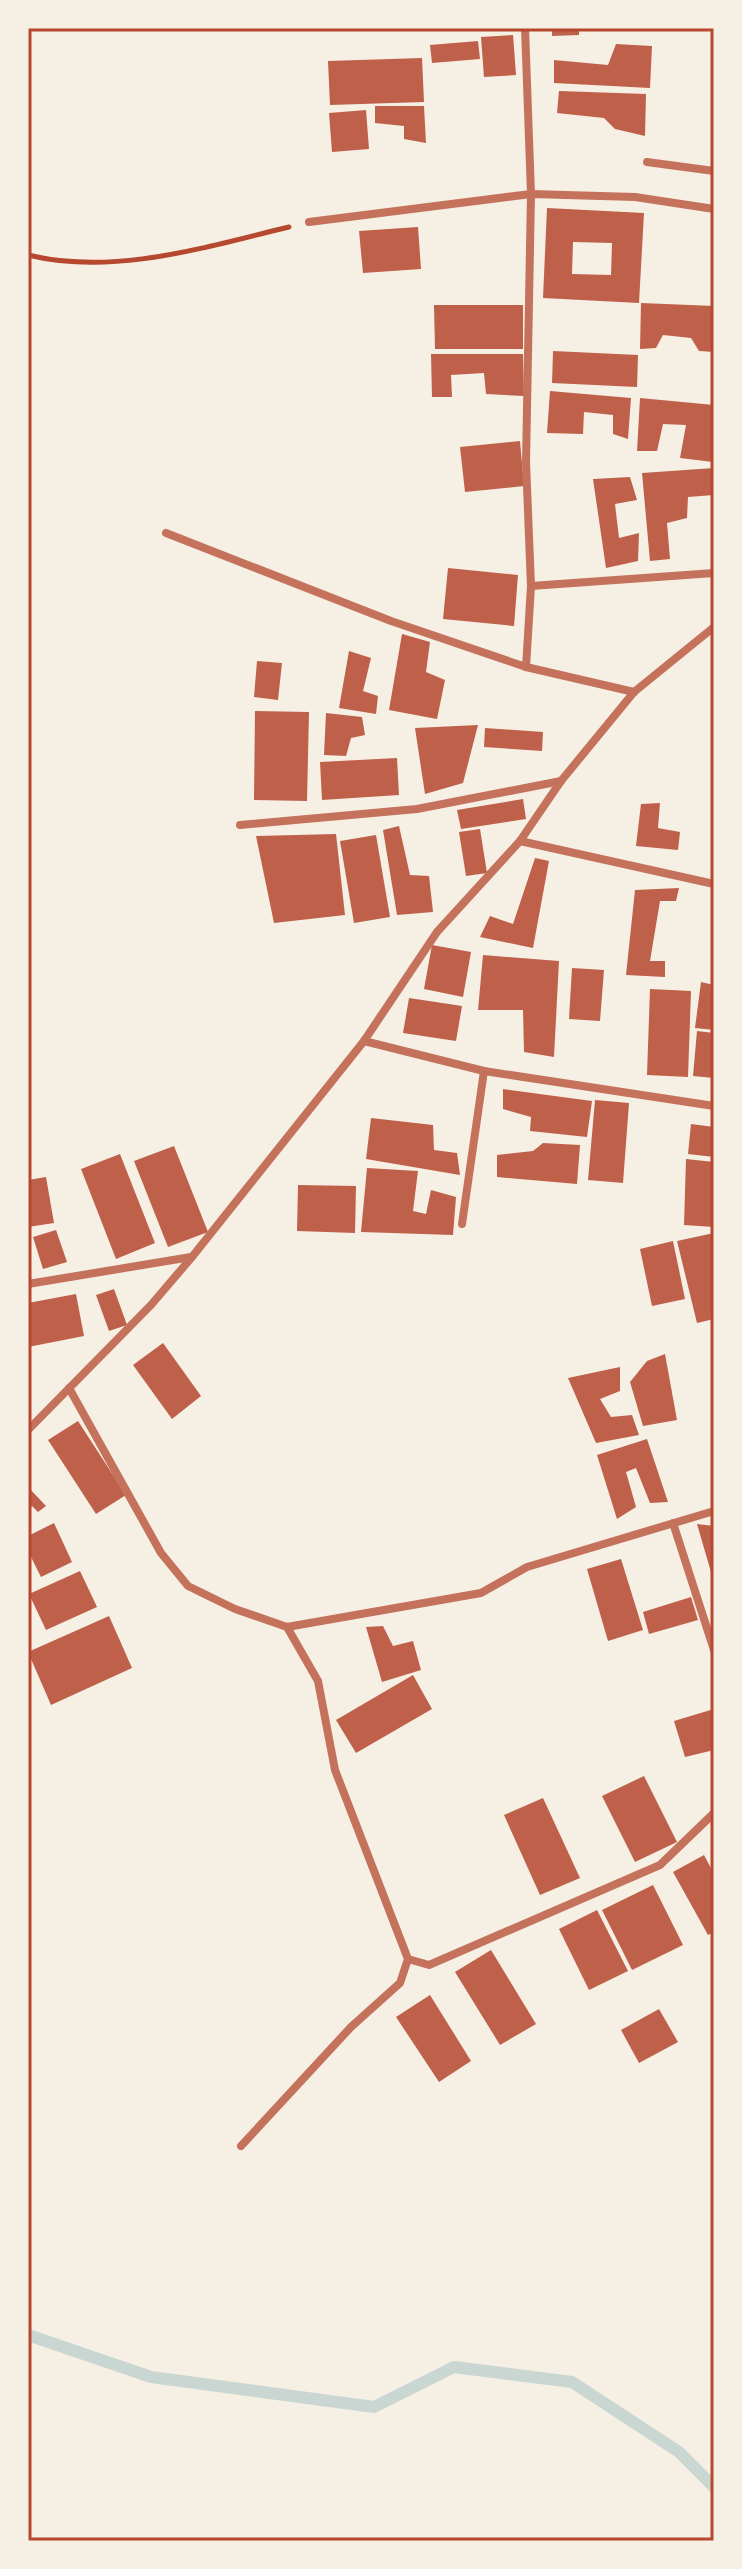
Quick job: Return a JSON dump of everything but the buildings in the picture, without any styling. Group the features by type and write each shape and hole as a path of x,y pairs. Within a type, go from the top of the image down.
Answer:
{"street":[{"path":"525,28 531,194 526,462 531,586 526,667"},
{"path":"647,162 714,171"},
{"path":"309,222 531,194 635,197 714,209"},
{"path":"166,533 391,621 526,667 634,692"},
{"path":"531,586 714,573"},
{"path":"28,1430 151,1305 192,1257 364,1041 437,932 520,841 561,781 634,692 714,627"},
{"path":"240,825 417,809 561,781"},
{"path":"520,841 714,884"},
{"path":"364,1041 484,1071 714,1106"},
{"path":"462,1224 484,1071"},
{"path":"28,1284 192,1257"},
{"path":"69,1388 161,1553 188,1586 235,1609 287,1627 438,1603 481,1593 527,1567 714,1511"},
{"path":"673,1523 714,1650"},
{"path":"241,2146 351,2027 400,1983 408,1959 335,1770 318,1681 287,1627"},
{"path":"408,1959 429,1965 660,1865 714,1813"}],"path":[{"path":"28,255 43,259 135,261 309,222"}],"waterway":[{"path":"28,2335 151,2377 374,2407 454,2367 572,2382 679,2452 714,2487"}]}
